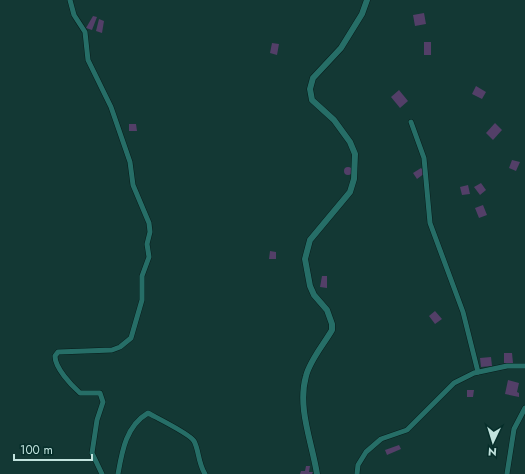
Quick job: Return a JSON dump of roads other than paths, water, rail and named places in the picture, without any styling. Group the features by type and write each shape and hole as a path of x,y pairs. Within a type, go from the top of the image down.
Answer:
{"street":[{"path":"70,0 74,15 85,32 88,60 111,107 130,162 133,185 147,214 150,228 147,244 149,257 142,276 142,300 130,338 120,347 112,350 58,352 55,356 55,361 72,385 80,393 100,393 103,402 97,420 92,453 102,474"},
{"path":"317,474 304,409 304,391 306,375 332,330 332,324 327,310 314,295 310,286 305,259 310,240 350,192 355,166 355,154 350,142 334,120 312,100 310,89 313,78 341,48 362,14 367,0"},
{"path":"411,122 424,158 430,223 463,312 478,372"},
{"path":"357,474 358,465 366,452 381,439 407,430 454,383 478,372 507,366 525,366"},
{"path":"507,474 514,429 525,408"},
{"path":"118,474 122,448 132,427 140,418 148,413 194,441 200,466 205,474"}]}
